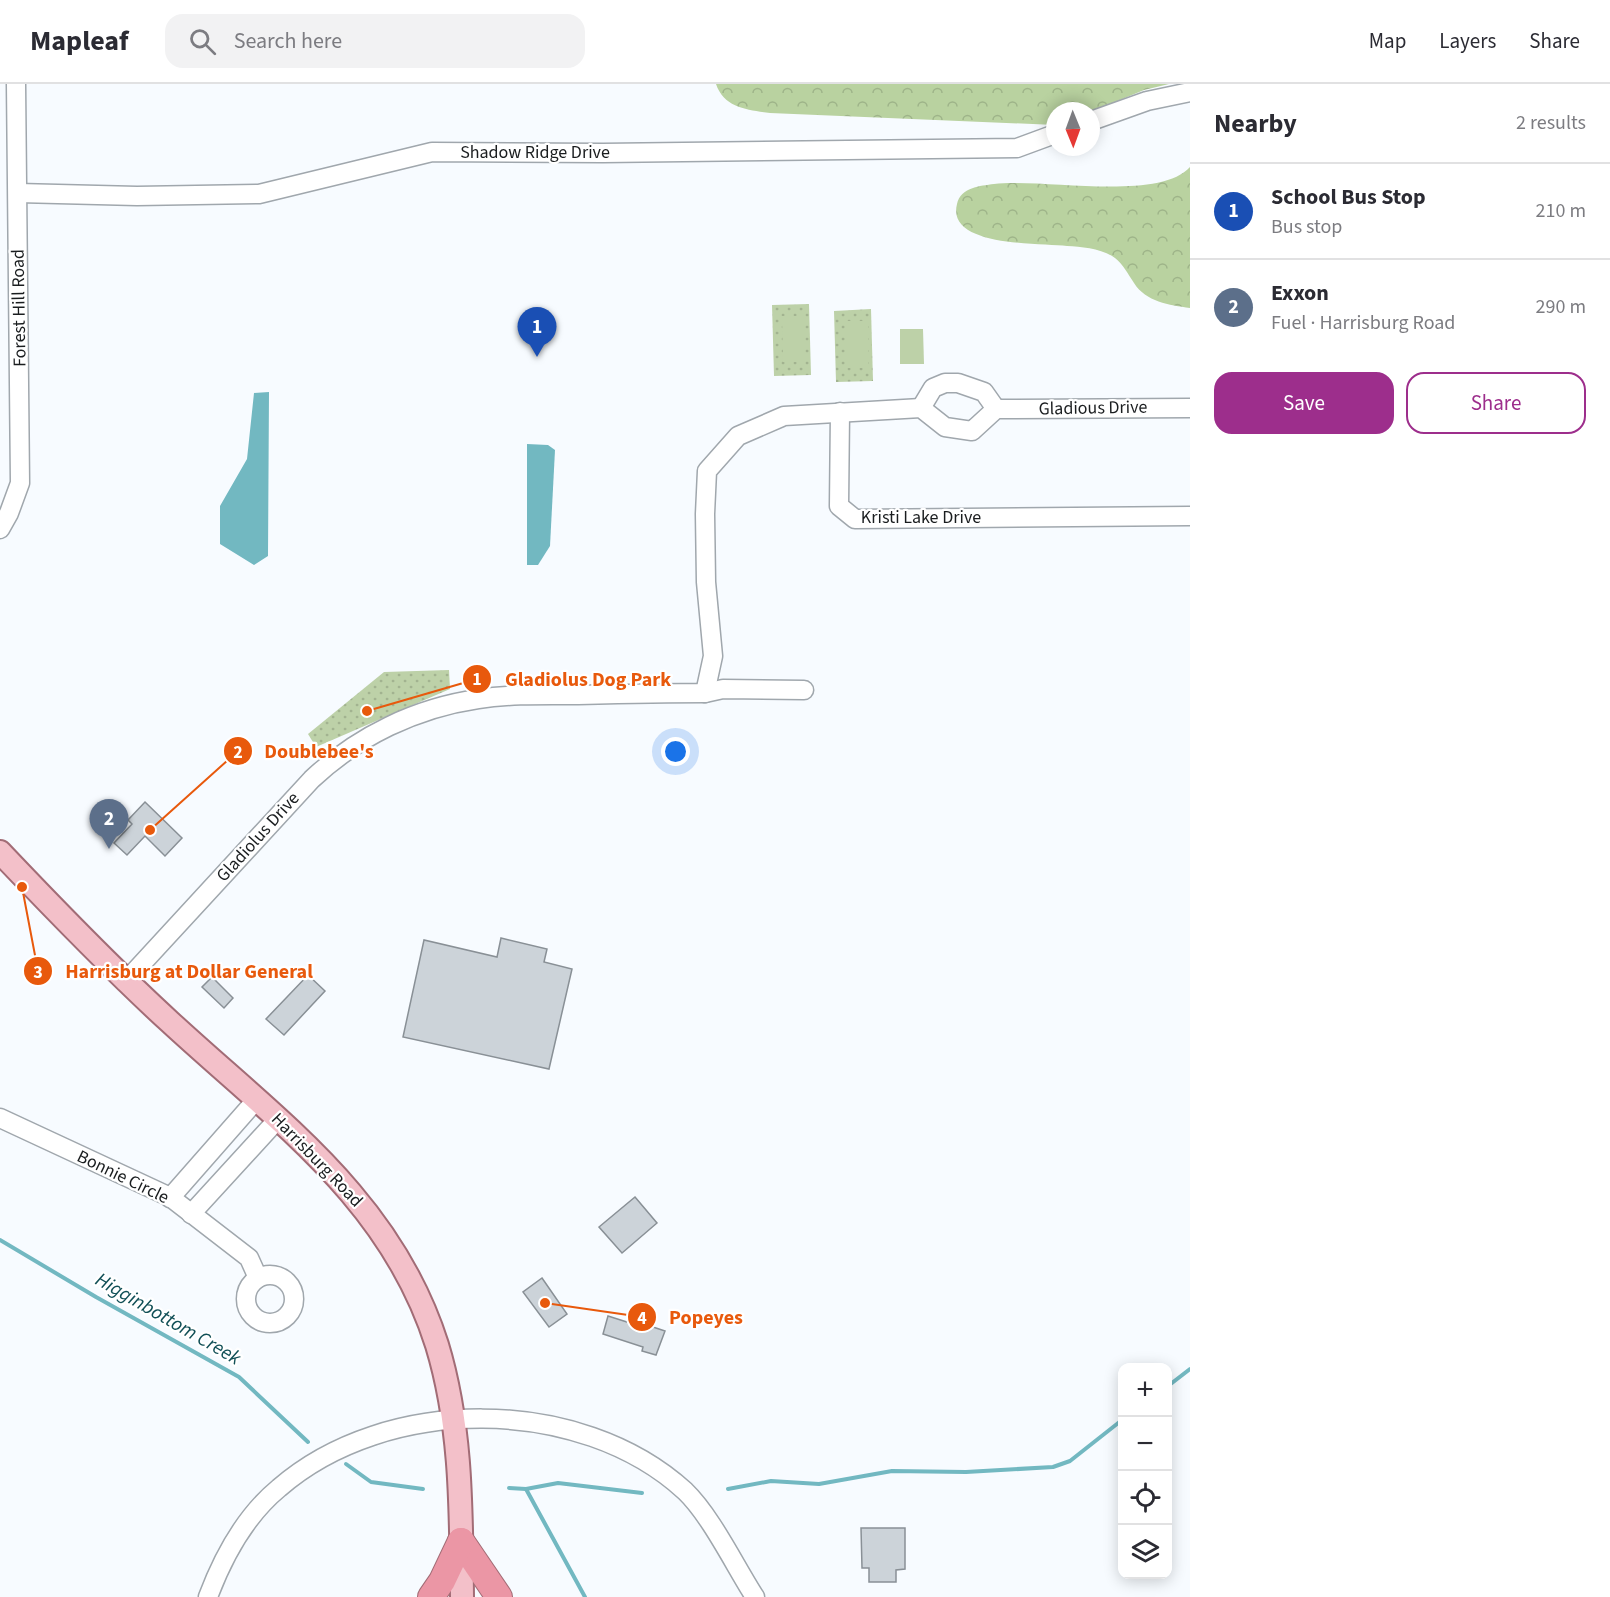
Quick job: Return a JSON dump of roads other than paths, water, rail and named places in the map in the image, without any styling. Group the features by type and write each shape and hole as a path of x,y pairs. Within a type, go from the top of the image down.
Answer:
{"highway":[{"path":"431,1597 442,1581 461,1541 500,1597"}],"main road":[{"name":"Harrisburg Road","path":"0,852 125,982 278,1119 343,1182 374,1220 400,1260 436,1344 451,1396 459,1459 462,1597"}],"street":[{"name":"Forest Hill Road","path":"0,529 9,513 20,483 16,84"},
{"path":"1100,119 1147,101 1190,92"},
{"name":"Shadow Ridge Drive","path":"18,193 137,196 259,194 432,152 603,153 1017,148 1046,137"},
{"path":"705,693 713,656 706,582 707,471 738,436 784,416 921,408 945,427 972,431 996,409 984,392 958,383 945,383 933,388 921,408"},
{"name":"Gladious Drive","path":"996,409 1190,408"},
{"name":"Kristi Lake Drive","path":"840,412 839,506 855,519 1190,516"},
{"name":"Gladiolus Drive","path":"125,982 312,778 361,741 388,726 438,707 478,699 510,696 705,693 723,689 804,690"},
{"path":"170,1198 257,1100"},
{"name":"Bonnie Circle","path":"0,1118 170,1198 249,1258 258,1278"},
{"path":"191,1214 278,1119"},
{"path":"208,1597 224,1558 249,1520 279,1488 322,1457 370,1436 416,1425 454,1419 500,1418 596,1437 654,1468 685,1491 700,1508 755,1597"}],"water":[{"path":"269,392 268,556 254,565 220,544 220,506 247,459 254,393"},
{"path":"527,444 548,445 555,450 550,546 538,565 527,565"}],"waterway":[{"name":"Higginbottom Creek","path":"0,1240 239,1377 308,1442"},
{"path":"1172,1383 1190,1369"},
{"path":"728,1489 771,1481 819,1484 892,1471 966,1472 1053,1467 1070,1461 1118,1423"},
{"name":"Higginbottom Creek","path":"346,1464 371,1482 423,1489"},
{"path":"509,1488 526,1489 558,1483 642,1493"},
{"name":"Higginbottom Creek","path":"526,1489 585,1597"}],"place":[{"name":"School Bus Stop","path":"537,357"},
{"name":"Gladiolus Dog Park","path":"367,711"},
{"name":"Doublebee's","path":"150,830"},
{"name":"Exxon","path":"109,849"},
{"name":"Harrisburg at Dollar General","path":"22,887"},
{"name":"Popeyes","path":"545,1303"}]}
